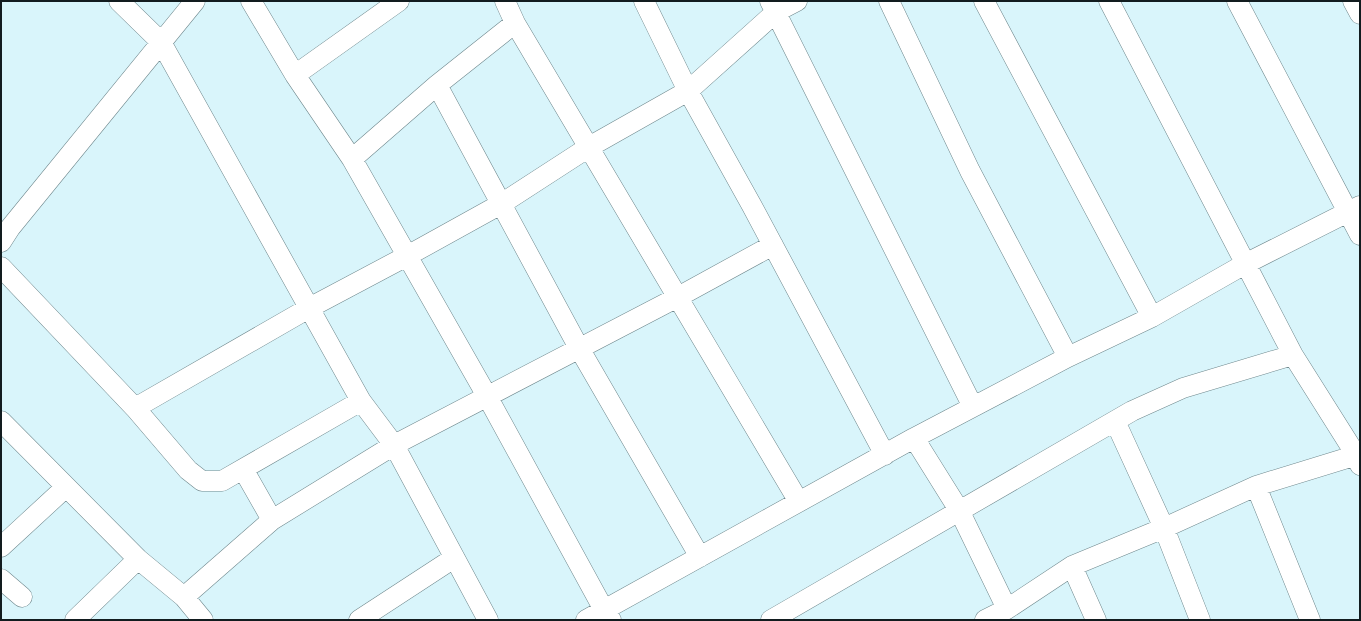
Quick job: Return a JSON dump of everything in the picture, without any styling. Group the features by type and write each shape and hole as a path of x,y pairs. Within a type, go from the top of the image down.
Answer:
{"street":[{"path":"119,1 161,42 360,401 394,445 488,620"},
{"path":"4,229 195,1"},
{"path":"251,1 295,75 352,159 487,396 607,615"},
{"path":"295,75 399,1"},
{"path":"505,1 515,23 799,502"},
{"path":"644,1 688,91 773,245 885,455"},
{"path":"136,408 309,308 501,204 589,147 688,91 773,6 797,1"},
{"path":"889,1 970,171 1068,357"},
{"path":"984,1 1152,317"},
{"path":"985,620 1007,609 1072,566 1164,528 1256,486 1359,458 1293,354 1109,1"},
{"path":"1237,1 1354,209 1360,235"},
{"path":"1353,1 1360,14"},
{"path":"773,6 973,407"},
{"path":"352,159 437,85 515,23"},
{"path":"437,85 579,348 700,557"},
{"path":"586,620 607,615 700,557 914,438 1068,357 1152,317 1246,264 1354,209"},
{"path":"184,597 272,520 394,445 678,297 773,245"},
{"path":"1,267 136,408 188,470 202,481 222,481 360,401"},
{"path":"771,620 1132,411 1183,388 1293,354"},
{"path":"1,421 138,559 184,597 203,620"},
{"path":"1115,421 1164,528 1200,620"},
{"path":"914,438 959,510 1007,609"},
{"path":"243,469 272,520"},
{"path":"1256,486 1310,620"},
{"path":"1,547 66,487"},
{"path":"359,620 454,558"},
{"path":"75,620 138,559"},
{"path":"1072,566 1096,620"},
{"path":"1,579 22,597"}]}
